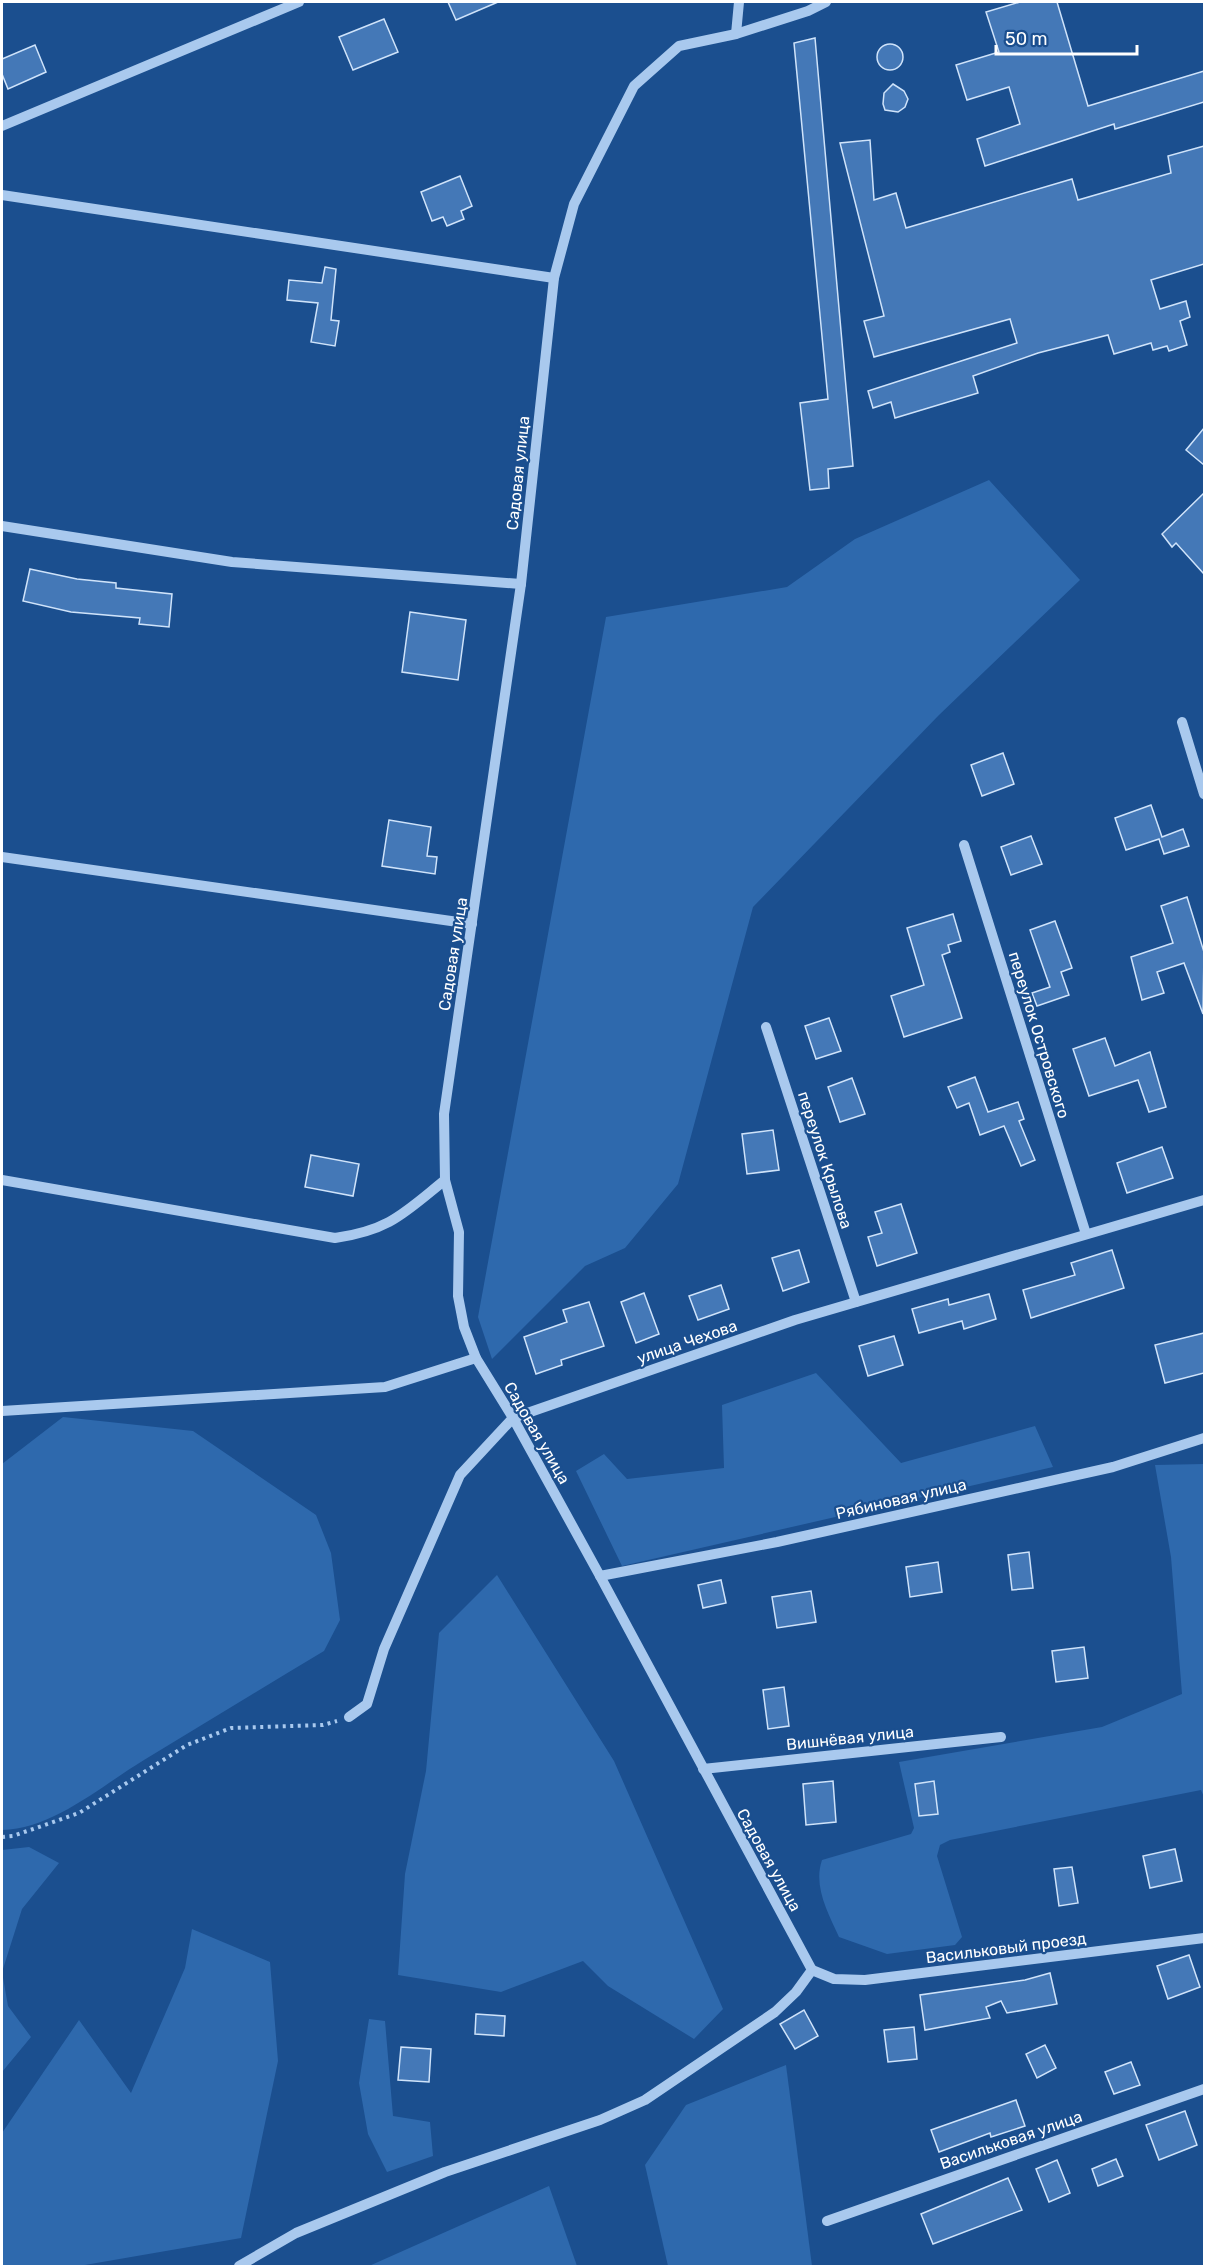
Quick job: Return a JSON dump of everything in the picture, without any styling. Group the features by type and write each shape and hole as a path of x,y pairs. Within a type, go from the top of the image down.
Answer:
{"street":[{"path":"2,126 299,2"},
{"path":"736,34 739,2"},
{"name":"Садовая улица","path":"812,1970 600,1575 513,1418 476,1358 464,1327 458,1296 459,1232 445,1180 444,1114 522,584 554,278 574,204 634,86 679,46 736,34 808,11 826,2"},
{"path":"2,195 554,278"},
{"path":"2,526 232,562 522,584"},
{"path":"1182,722 1204,794"},
{"name":"переулок Островского","path":"964,845 1086,1234"},
{"path":"2,857 472,924"},
{"name":"переулок Крылова","path":"766,1027 856,1302"},
{"path":"2,1180 335,1238 365,1233 389,1224 445,1180"},
{"name":"улица Чехова","path":"350,1717 367,1704 384,1649 460,1475 513,1418 795,1320 1204,1200"},
{"path":"2,1411 385,1387 476,1358"},
{"name":"Рябиновая улица","path":"600,1575 777,1542 1113,1467 1204,1438"},
{"name":"Вишнёвая улица","path":"703,1769 1000,1737"},
{"name":"Васильковый проезд","path":"812,1970 834,1979 865,1980 1204,1938"},
{"path":"239,2266 296,2233 445,2172 600,2120 645,2100 775,2012 796,1992 812,1970"},
{"name":"Васильковая улица","path":"827,2221 1204,2089"}],"path":[{"path":"2,1837 13,1836 79,1813 187,1745 231,1728 323,1725 350,1717"}],"shaded area":[{"path":"989,480 1080,580 939,715 753,907 678,1184 625,1248 585,1266 492,1359 478,1317 606,617 787,587 855,539"},
{"path":"816,1373 901,1463 1035,1426 1053,1467 622,1566 576,1471 604,1454 627,1479 724,1468 722,1405"},
{"path":"63,1417 193,1431 316,1515 331,1553 340,1620 324,1651 76,1804 40,1822 21,1828 2,1830 2,1464"},
{"path":"1204,1464 1204,1797 1201,1790 950,1840 940,1845 937,1856 962,1937 955,1945 887,1954 839,1937 823,1899 819,1880 822,1860 911,1834 914,1828 899,1762 1102,1727 1182,1694 1171,1557 1155,1465"},
{"path":"497,1575 614,1761 723,2009 694,2039 608,1986 583,1961 501,1992 398,1975 405,1874 426,1771 439,1633"},
{"path":"29,1847 59,1863 22,1909 2,1972 2,1850"},
{"path":"192,1929 270,1962 278,2061 241,2238 79,2266 2,2266 2,2133 79,2020 131,2093 185,1968"},
{"path":"2,1972 8,2006 31,2037 2,2072"},
{"path":"369,2019 385,2021 393,2116 430,2122 433,2156 387,2172 368,2134 359,2083"},
{"path":"786,2065 812,2266 668,2266 645,2165 686,2105"},
{"path":"549,2186 577,2266 369,2266"}],"building":[{"path":"448,2 498,2 456,20"},
{"path":"1020,2 1057,2 1088,106 1204,71 1204,102 1115,129 1114,124 985,166 977,139 1020,124 1009,87 967,100 956,65 999,52 986,12"},
{"path":"384,19 398,52 353,70 339,37"},
{"path":"815,38 853,466 828,469 829,488 810,490 800,403 828,399 794,43"},
{"path":"890,44 899,48 903,57 899,66 890,70 881,66 877,57 881,48"},
{"path":"35,45 46,72 8,89 2,74 2,59"},
{"path":"893,84 904,91 908,99 905,107 898,112 885,110 883,104 884,93"},
{"path":"870,140 874,200 896,193 906,228 1072,179 1078,200 1171,173 1168,156 1204,146 1204,264 1151,280 1160,309 1186,301 1190,317 1180,321 1187,345 1169,351 1167,346 1153,350 1151,343 1114,354 1108,335 1038,353 973,376 978,393 895,418 891,402 873,408 868,391 1017,343 1010,319 874,357 864,321 884,316 840,143"},
{"path":"460,176 472,206 461,211 464,219 447,226 443,217 432,221 421,192"},
{"path":"325,267 336,269 331,320 339,321 335,346 311,342 318,303 287,300 289,280 322,283"},
{"path":"1204,428 1204,465 1186,450"},
{"path":"1204,493 1204,574 1176,543 1172,547 1162,534"},
{"path":"30,569 77,579 116,583 116,588 172,594 169,627 139,624 140,618 71,612 23,601"},
{"path":"410,612 466,620 458,680 402,672"},
{"path":"1003,753 1014,784 982,796 971,765"},
{"path":"1151,805 1162,837 1183,829 1189,846 1164,854 1159,839 1126,850 1115,818"},
{"path":"389,820 431,827 427,856 437,857 435,874 382,866"},
{"path":"1031,836 1042,864 1011,875 1001,847"},
{"path":"1187,897 1204,952 1203,1014 1184,963 1157,972 1164,993 1142,1000 1131,957 1173,943 1161,906"},
{"path":"953,914 961,941 948,945 950,952 942,955 962,1018 904,1037 891,996 924,985 907,928"},
{"path":"1055,921 1072,968 1061,972 1069,995 1037,1006 1032,993 1050,987 1030,930"},
{"path":"829,1018 841,1051 816,1059 805,1026"},
{"path":"1105,1038 1115,1066 1150,1052 1166,1107 1149,1112 1138,1080 1089,1096 1073,1049"},
{"path":"975,1077 988,1112 1018,1102 1024,1119 1019,1121 1035,1160 1021,1166 1004,1126 980,1135 969,1103 957,1108 948,1087"},
{"path":"852,1078 865,1114 840,1122 828,1087"},
{"path":"773,1130 779,1170 747,1174 742,1134"},
{"path":"1162,1147 1173,1178 1127,1193 1117,1163"},
{"path":"311,1155 359,1164 353,1196 305,1187"},
{"path":"901,1204 917,1253 877,1266 868,1237 882,1233 875,1212"},
{"path":"799,1250 809,1282 783,1291 772,1258"},
{"path":"1112,1250 1124,1288 1031,1318 1023,1290 1075,1275 1071,1263"},
{"path":"721,1285 729,1309 698,1320 689,1296"},
{"path":"644,1293 659,1334 636,1343 621,1302"},
{"path":"989,1294 996,1319 964,1329 962,1321 919,1333 912,1309 948,1299 949,1305"},
{"path":"589,1302 604,1346 561,1360 562,1365 536,1374 524,1337 567,1322 563,1310"},
{"path":"1204,1333 1204,1373 1165,1383 1155,1345"},
{"path":"894,1336 903,1365 868,1376 859,1346"},
{"path":"1029,1552 1033,1588 1012,1590 1008,1555"},
{"path":"938,1562 942,1592 910,1597 906,1567"},
{"path":"721,1580 726,1603 703,1608 698,1585"},
{"path":"811,1591 816,1622 777,1628 772,1597"},
{"path":"1084,1647 1088,1678 1056,1682 1052,1651"},
{"path":"784,1687 789,1726 768,1729 763,1690"},
{"path":"833,1781 836,1822 806,1825 803,1784"},
{"path":"934,1781 938,1814 919,1816 915,1784"},
{"path":"1175,1849 1182,1881 1150,1888 1143,1856"},
{"path":"1072,1867 1078,1903 1059,1906 1054,1869"},
{"path":"1189,1955 1200,1987 1168,1999 1157,1966"},
{"path":"1050,1973 1057,2004 1007,2013 1001,2001 986,2007 990,2018 925,2030 920,1995 1025,1980"},
{"path":"804,2010 818,2036 795,2049 780,2024"},
{"path":"476,2014 505,2016 504,2036 475,2034"},
{"path":"914,2027 917,2059 888,2062 884,2030"},
{"path":"1045,2045 1056,2068 1037,2078 1026,2054"},
{"path":"401,2047 431,2049 429,2082 398,2080"},
{"path":"1131,2062 1140,2085 1114,2094 1105,2072"},
{"path":"1016,2100 1025,2126 991,2137 990,2133 939,2152 931,2130"},
{"path":"1185,2111 1197,2145 1159,2160 1146,2125"},
{"path":"1116,2159 1123,2176 1098,2186 1092,2169"},
{"path":"1057,2160 1070,2193 1049,2202 1036,2169"},
{"path":"1008,2178 1022,2210 933,2244 921,2214"}]}
